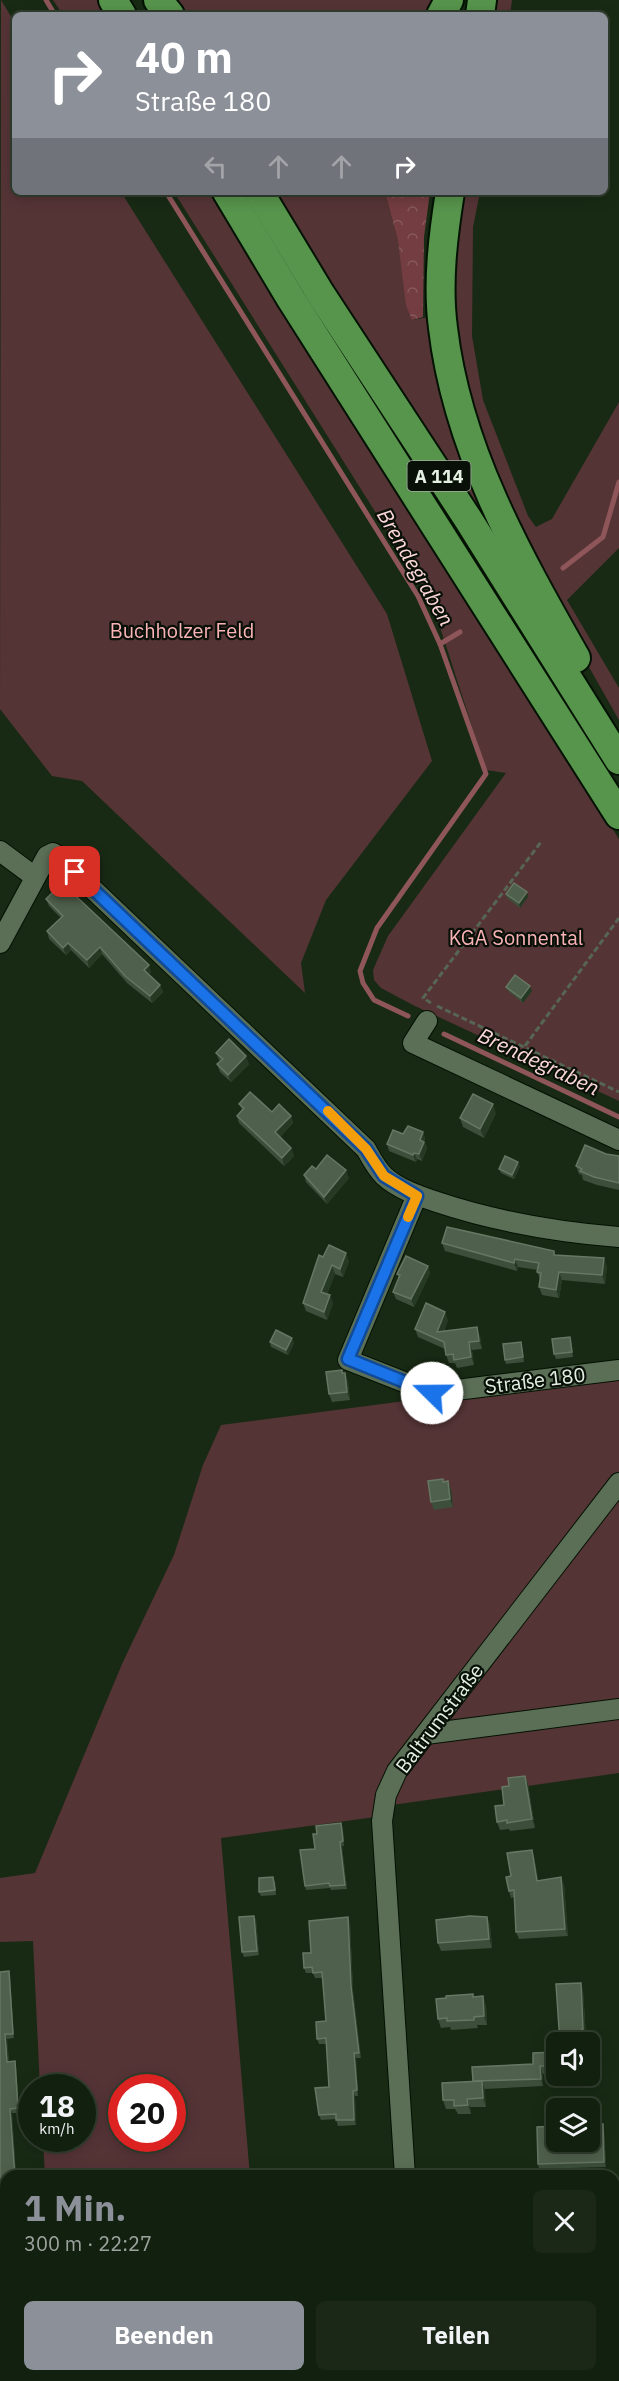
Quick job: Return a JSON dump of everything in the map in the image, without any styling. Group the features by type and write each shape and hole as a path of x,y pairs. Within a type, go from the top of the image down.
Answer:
{"highway":[{"path":"158,0 168,12"},
{"name":"A 114","path":"229,195 297,309 619,815"},
{"name":"A 114","path":"261,195 320,293 468,519 619,760"},
{"path":"450,195 441,263 442,326 452,379 479,471 505,529 619,733"}],"street":[{"path":"0,851 35,877"},
{"path":"0,942 47,856 53,853 366,1149 384,1176 417,1196 515,1223 568,1233 619,1237"},
{"path":"431,1013 413,1043 619,1140"},
{"name":"Straße 180","path":"417,1196 348,1359 432,1393 619,1370"},
{"name":"Baltrumstraße","path":"405,2170 382,1821 386,1795 397,1771 619,1483"},
{"path":"426,1734 619,1709"}],"path":[{"path":"541,842 423,998 431,1013 525,1046 619,1092"},
{"path":"525,1046 619,918"}],"green space":[{"name":"Buchholzer Feld","path":"1,0 12,18 12,195 123,195 387,614 432,761 326,900 301,963 305,993 82,781 52,776 0,709"},
{"path":"53,0 98,0 104,12 61,12"},
{"path":"168,0 440,0 432,12 177,12"},
{"path":"493,0 512,0 510,12 492,12"},
{"name":"KGA Sonnental","path":"176,195 210,195 619,839 619,1101 415,1006 381,988 374,980 373,970 388,936 506,773 486,770 432,602"},
{"path":"275,195 386,195 398,241 412,320 430,317 511,571"},
{"path":"386,195 430,195 424,237 423,317 412,320 406,305 398,241"},
{"path":"462,195 479,195 473,227 472,336 483,400 528,516 536,527 552,519 619,402 619,548 567,600 619,688 619,720 527,552 489,464 474,419 454,333 452,298"},
{"path":"619,1373 619,1476 375,1817 221,1838 249,2170 45,2170 44,2152 96,2152 96,2074 39,2074 33,1941 0,1942 0,1878 35,1873 122,1664 174,1555 203,1465 221,1425"},
{"path":"619,1494 619,1773 392,1805 394,1787"}],"building":[{"path":"62,883 149,965 144,970 160,985 150,996 125,976 100,947 87,960 68,943 63,948 47,931 63,916 46,899"},
{"path":"514,883 527,892 519,903 506,894"},
{"path":"515,975 530,986 521,998 506,987"},
{"path":"229,1039 246,1056 228,1075 217,1064 223,1059 216,1053"},
{"path":"250,1092 272,1112 279,1104 291,1116 275,1132 291,1148 282,1158 237,1116 244,1108 239,1104"},
{"path":"473,1094 493,1104 480,1129 460,1118"},
{"path":"408,1126 423,1132 420,1140 424,1142 419,1154 414,1153 413,1155 387,1144 393,1130 403,1134"},
{"path":"585,1145 606,1154 619,1156 619,1183 580,1171 582,1169 576,1166"},
{"path":"327,1155 346,1170 324,1197 304,1175 312,1166 316,1169"},
{"path":"505,1156 518,1162 512,1175 499,1169"},
{"path":"447,1227 554,1251 554,1255 604,1258 602,1275 559,1272 556,1290 539,1287 541,1273 537,1272 539,1263 515,1259 514,1263 442,1243"},
{"path":"329,1245 346,1253 340,1269 332,1265 321,1292 330,1295 324,1312 303,1303 319,1255 323,1257"},
{"path":"406,1256 428,1266 411,1299 393,1292 400,1275 397,1274"},
{"path":"426,1303 445,1312 437,1332 477,1327 479,1341 469,1342 471,1357 454,1360 453,1354 446,1355 444,1342 415,1329"},
{"path":"276,1330 292,1338 286,1350 270,1342"},
{"path":"570,1337 572,1352 554,1354 552,1339"},
{"path":"521,1342 523,1357 505,1360 503,1344"},
{"path":"342,1370 342,1373 345,1373 347,1392 329,1394 326,1372"},
{"path":"443,1479 443,1482 448,1481 450,1499 431,1502 428,1481"},
{"path":"525,1776 532,1819 507,1823 507,1820 497,1822 495,1806 504,1805 502,1787 509,1786 508,1778"},
{"path":"341,1823 343,1841 340,1842 345,1885 330,1886 329,1883 305,1886 300,1850 315,1849 313,1834 317,1834 316,1826"},
{"path":"532,1850 537,1881 561,1877 565,1929 516,1932 514,1890 509,1891 506,1877 511,1876 507,1853"},
{"path":"273,1877 275,1890 259,1892 259,1878"},
{"path":"254,1916 257,1951 242,1952 239,1917"},
{"path":"470,1916 487,1917 489,1939 438,1943 436,1920"},
{"path":"348,1917 351,1986 359,2053 354,2053 357,2090 353,2091 354,2120 336,2120 336,2114 319,2115 315,2088 329,2087 326,2038 317,2039 316,2022 326,2021 322,1972 313,1973 312,1967 304,1968 303,1953 311,1953 309,1921"},
{"path":"9,1971 13,2034 5,2034 7,2062 15,2061 18,2108 10,2109 15,2170 0,2170 0,1972"},
{"path":"581,1983 582,2032 559,2032 556,1984"},
{"path":"473,1994 473,1997 483,1996 484,2016 474,2017 474,2020 438,2019 436,1999"},
{"path":"546,2052 546,2066 540,2066 541,2079 473,2081 472,2067 533,2064 533,2053"},
{"path":"482,2081 483,2098 467,2099 468,2105 454,2106 454,2100 443,2100 442,2083"},
{"path":"600,2124 603,2124 604,2162 538,2164 537,2127 546,2127 546,2152 600,2152"}],"waterway":[{"name":"Brendegraben","path":"46,0 53,12"},
{"name":"Brendegraben","path":"168,195 418,596 440,644 486,774 377,928 360,971 363,983 374,1000 408,1016"},
{"path":"563,568 603,537 619,482"},
{"path":"440,644 460,632"},
{"name":"Brendegraben","path":"444,1034 619,1117"}],"slow traffic":[{"path":"328,1111 366,1149 384,1176 417,1196 408,1217"}],"route":[{"path":"75,872 366,1149 384,1176 417,1196 348,1359 432,1393"}]}
